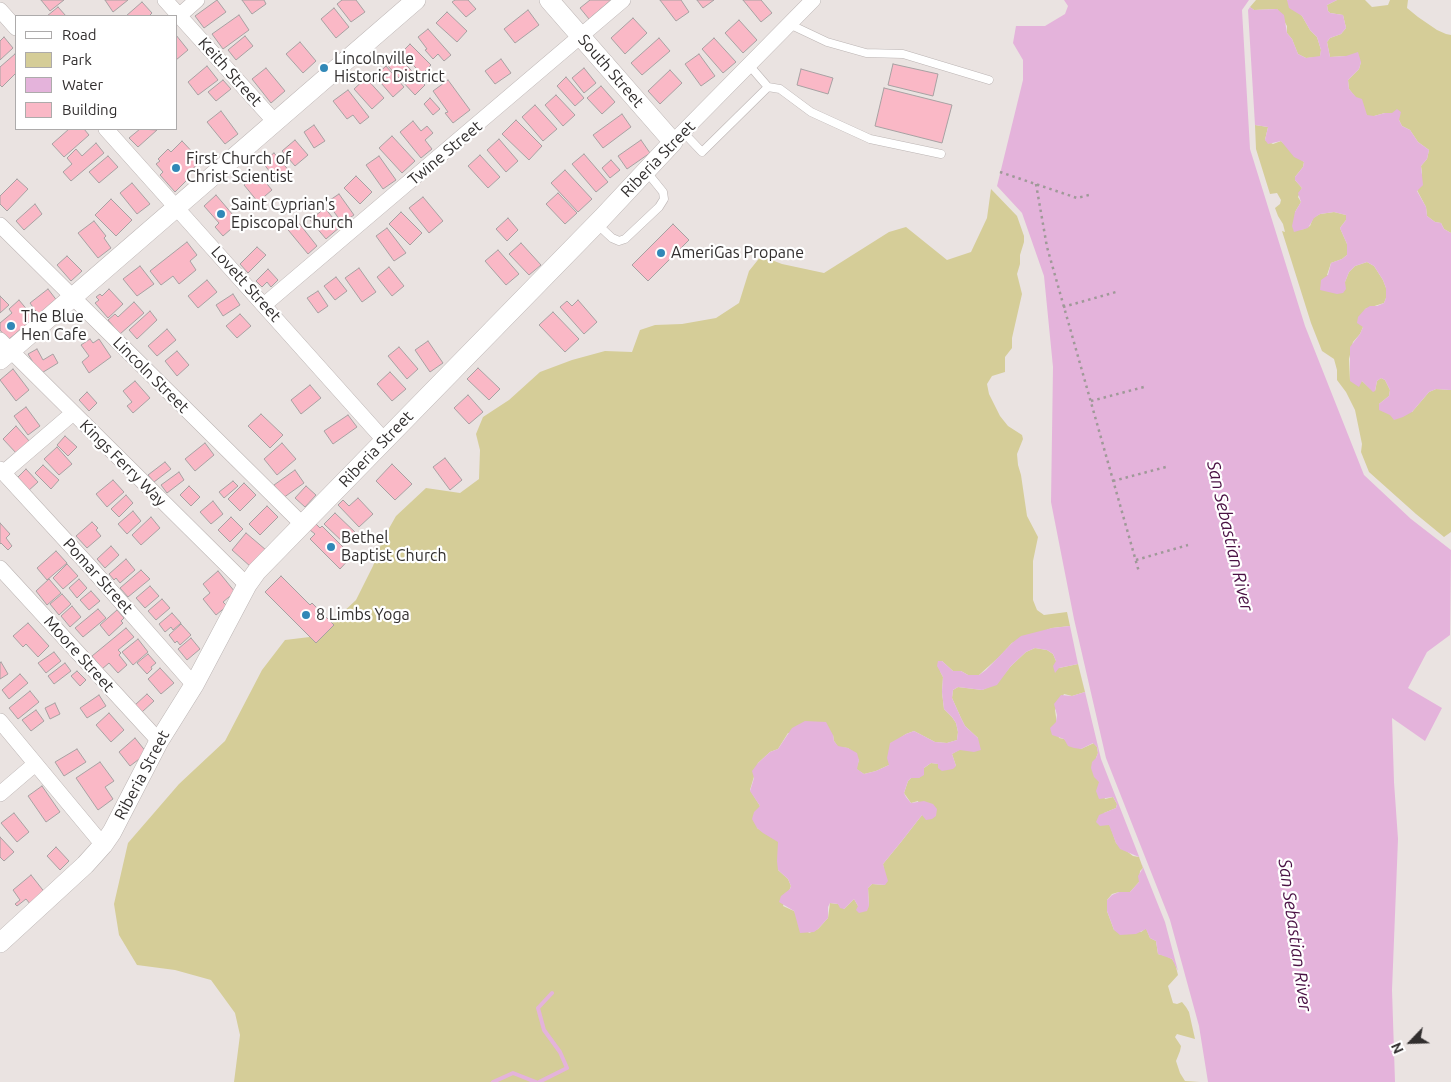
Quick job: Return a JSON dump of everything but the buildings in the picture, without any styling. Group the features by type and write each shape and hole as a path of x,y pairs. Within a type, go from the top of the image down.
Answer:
{"street":[{"name":"Keith Street","path":"165,0 275,122"},
{"path":"179,16 197,0"},
{"path":"4,350 73,297 416,0"},
{"name":"South Street","path":"549,0 581,37 678,137"},
{"name":"Twine Street","path":"264,305 623,0"},
{"name":"Riberia Street","path":"0,942 84,865 103,845 112,832 159,741 194,685 247,585 258,571 813,0"},
{"path":"0,10 15,27"},
{"name":"Lovett Street","path":"107,130 384,440"},
{"name":"Lincoln Street","path":"0,225 302,524"},
{"name":"Kings Ferry Way","path":"4,350 73,413 247,585"},
{"path":"2,471 73,413"},
{"name":"Pomar Street","path":"2,471 194,685"},
{"name":"Moore Street","path":"0,568 159,741"},
{"path":"0,721 103,845"},
{"path":"0,794 35,764"}],"lane":[{"path":"789,24 826,42 866,53 903,54 989,80"},
{"path":"749,65 768,87 780,88 811,112 870,139 941,154"},
{"path":"678,137 702,152 768,87"},
{"path":"597,223 612,238 619,241 625,239 659,207 664,200 663,192 646,171"}],"path":[{"path":"1000,172 1077,198 1089,195"},
{"path":"1036,184 1046,247 1139,572"},
{"path":"1064,307 1116,292"},
{"path":"1091,402 1144,387"},
{"path":"1114,481 1166,467"},
{"path":"1136,560 1188,545"}],"green space":[{"path":"1256,0 1287,0 1302,16 1310,30 1317,37 1321,50 1320,57 1306,58 1298,54 1292,39 1287,33 1287,26 1277,9 1254,10 1250,7"},
{"path":"1337,0 1365,0 1372,7 1388,5 1390,0 1408,0 1407,8 1418,17 1437,30 1451,35 1451,233 1444,229 1441,223 1435,222 1427,216 1426,207 1417,190 1422,173 1421,166 1427,159 1429,150 1418,142 1410,130 1402,126 1392,113 1367,116 1363,107 1349,89 1348,80 1359,69 1361,62 1346,56 1330,57 1327,42 1330,38 1341,34 1346,28 1343,15 1328,11 1327,5"},
{"path":"1255,125 1268,127 1265,140 1273,144 1281,141 1304,162 1303,167 1295,177 1295,180 1302,188 1298,197 1301,202 1295,212 1298,230 1310,226 1313,218 1320,214 1334,212 1346,215 1346,220 1340,228 1347,244 1347,255 1331,263 1327,275 1345,282 1349,272 1355,266 1367,262 1374,266 1386,288 1384,303 1365,309 1363,327 1353,342 1349,359 1350,381 1362,381 1375,391 1377,381 1381,378 1385,380 1390,390 1389,396 1379,404 1412,412 1429,392 1436,389 1451,390 1451,532 1444,537 1369,472 1361,452 1362,444 1355,410 1346,392 1337,380 1334,359 1322,351 1311,323 1282,231 1285,232 1283,224 1275,208 1280,204 1281,200 1277,193 1270,194 1256,149"},
{"path":"991,189 1017,216 1024,236 1024,242 1017,274 1022,294 1012,338 1012,348 1005,357 1005,372 992,376 987,384 989,394 1000,416 1008,426 1022,435 1023,439 1017,454 1018,465 1027,516 1038,537 1033,561 1033,600 1037,610 1044,615 1067,612 1070,626 1052,628 1012,643 979,675 968,675 961,671 953,671 942,661 940,671 943,677 944,709 956,723 957,740 947,743 935,742 914,731 906,734 900,738 889,765 876,771 864,774 856,769 859,760 848,748 838,747 833,735 788,733 778,749 770,752 758,763 750,790 760,806 757,828 778,841 778,870 788,879 791,886 783,906 794,911 809,933 818,929 828,918 830,903 838,904 844,909 854,899 858,906 869,906 868,888 872,884 885,885 883,864 922,815 918,801 911,803 904,793 908,781 911,778 919,778 924,768 931,763 956,766 952,754 978,738 965,726 952,698 953,690 958,687 982,690 996,684 1026,652 1035,648 1047,650 1053,654 1059,668 1078,664 1085,692 1072,696 1064,694 1055,710 1059,738 1081,749 1094,743 1097,747 1098,753 1096,758 1099,782 1105,799 1113,797 1117,804 1116,808 1104,813 1116,843 1133,856 1139,857 1143,868 1140,871 1139,882 1130,892 1112,894 1107,900 1107,911 1114,930 1141,932 1146,928 1150,938 1156,941 1158,954 1172,959 1175,963 1178,975 1168,986 1173,1003 1182,1002 1189,1012 1195,1039 1177,1034 1175,1037 1181,1046 1176,1061 1185,1081 1200,1082 234,1082 240,1035 235,1013 211,980 175,970 137,965 119,935 114,904 128,843 179,784 225,741 262,670 285,640 318,636 356,600 373,566 383,539 396,516 426,488 460,493 479,479 480,450 476,434 483,417 509,400 540,372 572,360 605,351 632,352 640,330 655,325 682,324 716,318 739,303 749,271 761,256 782,264 824,273 889,232 906,227 947,260 971,252 987,218"}],"water":[{"name":"San Sebastian River","path":"1064,0 1249,0 1242,10 1250,149 1305,326 1364,475 1411,519 1451,550 1450,635 1427,652 1408,688 1442,708 1425,741 1392,718 1398,839 1392,990 1395,1082 1208,1082 1199,1026 1170,920 1106,758 1074,619 1051,502 1053,367 1044,276 1022,213 997,186 1023,80 1023,60 1013,43 1016,26 1045,26 1065,14 1068,6"},
{"path":"1287,0 1337,0 1327,5 1328,11 1343,15 1346,28 1341,34 1330,38 1327,42 1330,57 1346,56 1358,52 1361,62 1359,69 1348,80 1349,89 1356,97 1362,99 1367,115 1374,116 1392,113 1397,109 1401,112 1399,120 1402,126 1410,130 1418,142 1429,150 1427,159 1421,166 1423,185 1417,191 1426,207 1427,216 1435,222 1441,223 1444,229 1451,233 1451,390 1436,389 1429,392 1412,412 1394,420 1390,415 1379,410 1379,404 1389,396 1390,390 1385,380 1381,378 1377,381 1375,391 1373,392 1362,381 1359,387 1350,381 1350,347 1363,327 1357,323 1358,317 1370,306 1384,303 1386,288 1383,280 1374,266 1367,262 1355,266 1349,272 1345,282 1346,289 1343,293 1337,294 1320,290 1321,280 1328,275 1331,263 1347,255 1347,244 1340,228 1346,220 1346,215 1334,212 1320,214 1314,218 1308,228 1294,232 1292,226 1295,212 1301,202 1298,193 1302,188 1295,180 1295,177 1303,167 1304,162 1294,157 1281,141 1268,144 1265,140 1268,127 1255,125 1248,10 1250,7 1254,10 1277,9 1284,15 1287,33 1292,39 1298,54 1306,58 1320,56 1321,50 1317,37 1310,30 1302,16 1289,8"},
{"path":"1070,626 1078,664 1059,668 1055,673 1053,666 1056,661 1053,654 1047,650 1035,648 1026,652 1011,666 997,685 982,690 958,687 953,690 952,698 961,718 965,726 978,738 981,750 974,752 960,750 952,754 956,766 953,769 942,771 938,768 938,764 931,763 924,768 924,775 919,778 911,778 908,781 904,793 906,797 911,803 924,801 933,804 937,809 936,816 926,820 922,815 883,864 888,881 885,885 872,884 868,888 869,906 867,911 859,913 856,910 858,906 854,899 844,909 840,908 838,904 830,903 828,918 818,929 814,932 800,933 794,911 779,902 781,896 791,886 788,879 778,870 778,842 757,828 752,819 754,812 760,806 750,791 754,778 752,771 758,763 770,752 778,749 792,728 805,721 826,722 838,746 848,748 857,753 859,760 857,769 864,774 889,765 887,758 890,743 914,731 935,742 947,743 957,740 956,723 944,709 943,677 937,666 938,661 942,661 953,671 961,671 968,675 979,675 1021,636 1052,628"},
{"path":"1085,692 1101,759 1140,859 1120,849 1109,825 1100,826 1096,822 1099,815 1116,808 1117,804 1113,797 1099,799 1096,791 1099,782 1094,777 1091,768 1092,762 1098,753 1097,747 1093,743 1081,749 1074,748 1068,746 1064,739 1052,735 1050,728 1056,722 1057,715 1054,704 1061,695 1072,696"},
{"path":"1141,862 1165,922 1178,971 1172,959 1158,954 1156,941 1150,938 1146,929 1136,934 1120,935 1114,930 1107,911 1107,900 1112,895 1119,892 1130,892 1139,882 1138,876 1143,868"}],"waterway":[{"path":"539,1082 567,1068 560,1052 544,1030 538,1008 552,993"},
{"path":"493,1082 513,1073 536,1082"}],"place":[{"name":"Lincolnville Historic District","path":"324,68"},
{"name":"First Church of Christ Scientist","path":"176,168"},
{"name":"Saint Cyprian's Episcopal Church","path":"221,214"},
{"name":"AmeriGas Propane","path":"661,253"},
{"name":"The Blue Hen Cafe","path":"11,326"},
{"name":"Bethel Baptist Church","path":"331,547"},
{"name":"8 Limbs Yoga","path":"306,615"}]}
